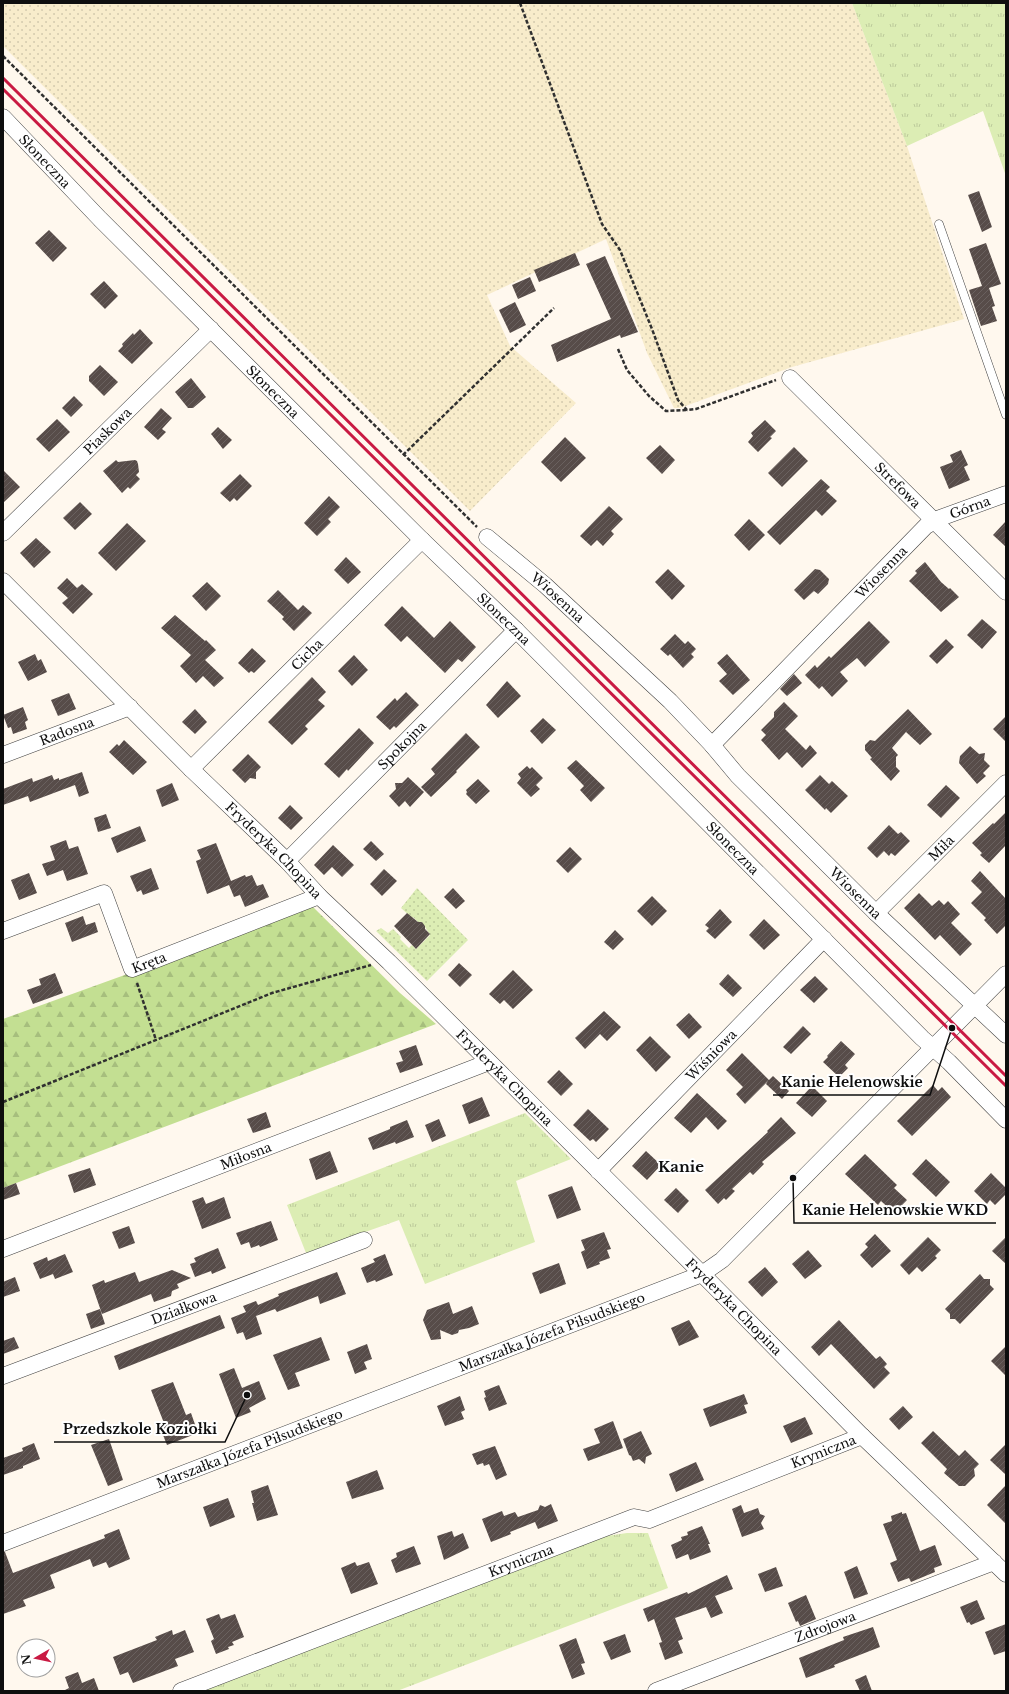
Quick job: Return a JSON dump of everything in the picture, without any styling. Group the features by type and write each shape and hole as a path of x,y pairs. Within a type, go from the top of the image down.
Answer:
{"street":[{"name":"Słoneczna","path":"4,120 100,220 422,540 516,630 932,1048 949,1062 1006,1120"},
{"name":"Piaskowa","path":"3,533 211,329"},
{"name":"Strefowa","path":"790,378 1006,592"},
{"name":"Górna","path":"935,521 1006,494"},
{"name":"Wiosenna","path":"712,745 926,526 935,521"},
{"name":"Wiosenna","path":"487,537 545,585 670,701 712,745 738,776 876,913 1006,1035"},
{"name":"Cicha","path":"192,769 422,540"},
{"name":"Fryderyka Chopina","path":"3,581 192,769 287,860 319,896 386,959 862,1436 1006,1574"},
{"name":"Spokojna","path":"287,860 516,630"},
{"name":"Radosna","path":"3,755 130,707"},
{"name":"Miła","path":"876,913 1006,783"},
{"name":"Kręta","path":"3,930 104,893 132,969 319,896"},
{"name":"Wiśniowa","path":"598,1171 824,939"},
{"name":"Marszałka Józefa Piłsudskiego","path":"3,1543 702,1274 722,1260 1006,974"},
{"name":"Miłosna","path":"3,1249 489,1062"},
{"name":"Działkowa","path":"3,1376 364,1240"},
{"name":"Kryniczna","path":"180,1691 634,1517 649,1520 862,1436"},
{"name":"Zdrojowa","path":"656,1691 994,1562"}],"lane":[{"path":"939,224 1006,415"}],"path":[{"path":"520,3 602,224 620,250 652,329 678,400 687,410"},
{"path":"3,56 487,537"},
{"path":"403,455 554,308"},
{"path":"618,349 627,370 648,396 666,411 696,409 785,377 790,378"},
{"path":"3,1102 272,993 386,959"},
{"path":"132,969 156,1040"}],"shaded area":[{"path":"3,3 852,3 907,146 964,319 792,367 680,408 674,408 647,353 606,239 487,295 510,346 576,403 470,511 3,46"}],"green space":[{"path":"852,3 1006,3 1006,176 983,111 907,146"},
{"path":"417,888 468,940 427,981 376,931 381,928 388,933 393,929 409,948 412,945 416,949 430,935 422,922 418,922 413,917 412,918 401,908"},
{"path":"313,907 400,993 436,1024 3,1188 3,1019"},
{"path":"525,1113 571,1159 516,1181 535,1242 425,1284 399,1220 306,1253 287,1205"},
{"path":"627,1533 648,1533 668,1588 397,1691 199,1691 600,1537"}],"building":[{"path":"979,191 992,227 982,232 968,195"},
{"path":"49,230 67,248 53,262 35,243"},
{"path":"986,243 1001,284 989,288 995,306 992,307 997,321 981,326 969,290 982,286 969,249"},
{"path":"575,253 580,265 539,282 534,270"},
{"path":"605,256 638,332 621,338 620,335 557,362 551,345 611,319 586,264"},
{"path":"530,277 536,291 518,299 512,285"},
{"path":"104,281 118,296 105,309 90,294"},
{"path":"515,302 526,325 510,333 499,310"},
{"path":"140,329 153,343 132,364 118,351 123,346 122,344 133,333 134,335"},
{"path":"100,365 118,382 104,396 89,381 89,376"},
{"path":"191,378 206,397 193,408 188,408 175,392"},
{"path":"74,396 83,405 71,417 62,408"},
{"path":"161,408 172,418 162,429 166,432 158,440 144,427"},
{"path":"57,419 70,432 49,452 36,439"},
{"path":"765,420 776,431 770,437 772,438 758,452 748,442 753,436 751,433"},
{"path":"218,427 232,440 223,449 211,434"},
{"path":"565,437 586,458 561,482 541,462"},
{"path":"660,445 675,460 662,474 646,458"},
{"path":"794,447 808,461 782,487 768,473"},
{"path":"961,450 968,465 964,467 970,480 949,489 940,467 953,462 950,455"},
{"path":"116,460 118,462 135,460 138,464 139,472 136,475 140,479 130,489 128,487 122,493 103,471"},
{"path":"3,470 20,487 3,503"},
{"path":"240,474 252,486 237,501 234,498 230,502 220,493"},
{"path":"821,479 830,487 826,491 837,501 822,516 816,510 780,545 767,532"},
{"path":"329,496 340,507 328,519 331,522 317,536 304,523"},
{"path":"80,502 92,514 75,530 63,518"},
{"path":"609,506 623,519 611,531 614,534 603,546 597,540 591,546 580,536"},
{"path":"749,519 765,535 749,551 734,535"},
{"path":"1006,521 1006,547 993,535"},
{"path":"127,523 146,541 116,571 98,553"},
{"path":"36,538 51,552 34,568 20,553"},
{"path":"346,557 361,572 348,584 334,570"},
{"path":"925,562 941,582 959,597 941,612 909,581 917,573 915,571"},
{"path":"668,569 685,586 672,600 655,582"},
{"path":"815,569 820,570 829,579 828,584 818,594 814,591 804,600 794,590"},
{"path":"67,578 77,588 82,584 93,594 73,614 62,603 68,598 57,588"},
{"path":"207,582 221,596 206,611 192,596"},
{"path":"278,590 298,610 303,605 312,613 294,631 282,619 284,617 267,601"},
{"path":"402,606 434,638 450,621 476,647 462,662 458,659 445,673 407,636 401,642 384,625"},
{"path":"175,615 216,650 205,660 224,678 214,687 203,676 196,683 180,666 191,655 161,628"},
{"path":"982,619 997,632 982,649 967,635"},
{"path":"869,621 890,642 865,667 857,658 840,672 848,681 832,697 822,686 819,689 805,675 815,665 817,668 829,656 831,658"},
{"path":"675,634 685,644 688,641 696,649 691,654 694,657 683,668 670,654 668,656 660,649"},
{"path":"946,639 954,647 937,664 929,656"},
{"path":"252,648 266,661 254,673 251,671 249,673 238,663"},
{"path":"35,654 38,661 41,659 47,672 28,681 18,662"},
{"path":"727,654 750,680 733,695 719,681 727,674 717,663"},
{"path":"354,655 368,670 352,686 338,671"},
{"path":"794,674 802,683 787,696 780,689"},
{"path":"312,677 326,692 318,700 325,706 305,726 308,729 292,745 268,722"},
{"path":"507,681 521,696 498,718 486,705"},
{"path":"406,692 419,705 396,728 394,726 390,730 376,717 395,698 397,701"},
{"path":"69,693 76,709 58,716 51,700"},
{"path":"784,702 798,716 785,729 806,750 810,745 817,753 802,768 787,752 779,760 761,740 766,735 761,730 774,717 774,712"},
{"path":"23,707 28,720 25,722 27,729 13,734 11,727 8,728 3,715"},
{"path":"195,709 207,722 195,734 182,722"},
{"path":"908,709 932,734 920,745 906,732 892,748 898,755 896,757 896,767 900,771 891,781 870,759 872,758 865,750 865,745 870,740 875,741"},
{"path":"1006,716 1006,742 993,729"},
{"path":"543,718 556,730 542,744 530,731"},
{"path":"359,728 374,743 348,771 347,769 339,778 324,764"},
{"path":"466,733 480,747 431,797 421,787 435,774 431,769"},
{"path":"124,740 147,762 133,775 109,752 117,744 119,746"},
{"path":"970,746 979,754 985,753 984,760 990,766 983,773 986,776 977,784 959,763 960,756"},
{"path":"248,754 261,767 256,772 256,779 250,778 245,783 232,770"},
{"path":"576,760 605,788 591,802 580,790 584,786 567,768"},
{"path":"527,766 530,769 532,767 543,778 536,785 540,789 531,797 517,783 521,778 518,774"},
{"path":"82,772 89,793 79,797 75,785 30,802 28,796 3,805 3,789 32,778 33,782 52,775 54,780 59,778 59,780"},
{"path":"820,775 829,784 832,781 848,796 831,813 826,808 825,810 805,790"},
{"path":"408,777 424,792 410,807 405,801 399,807 389,796 396,789 395,783 402,783"},
{"path":"478,779 490,791 476,804 466,794 466,790"},
{"path":"172,783 179,800 162,807 156,790"},
{"path":"946,785 960,798 941,818 927,805"},
{"path":"290,805 303,818 291,830 278,818"},
{"path":"1006,812 1006,845 989,863 980,855 982,853 972,843"},
{"path":"106,814 111,828 98,832 94,818"},
{"path":"889,825 898,834 901,832 910,841 895,856 891,853 889,856 884,851 877,858 867,848"},
{"path":"140,826 146,841 117,853 111,838"},
{"path":"66,840 69,849 78,846 88,874 67,881 63,870 47,876 42,864 55,860 50,846"},
{"path":"371,841 384,854 376,861 363,849"},
{"path":"216,843 231,881 245,875 246,877 252,875 257,886 263,884 269,897 245,907 240,895 234,897 229,885 207,894 196,861 201,859 197,850"},
{"path":"333,845 354,865 342,877 332,867 324,875 314,865"},
{"path":"570,847 582,859 568,873 556,861"},
{"path":"151,868 159,889 143,895 141,890 137,892 130,876"},
{"path":"384,869 397,881 382,896 370,884"},
{"path":"980,871 1006,899 1006,925 997,934 984,920 986,918 971,903 982,892 971,881"},
{"path":"29,873 37,893 19,900 11,880"},
{"path":"453,888 465,901 456,909 444,897"},
{"path":"919,893 932,906 939,900 944,905 948,901 960,914 951,923 972,944 960,956 940,935 935,940 904,908"},
{"path":"652,896 667,911 652,926 637,911"},
{"path":"720,909 732,922 715,939 706,931 709,928 705,925"},
{"path":"407,913 418,922 422,922 425,929 430,934 416,949 394,926"},
{"path":"83,916 86,925 95,922 98,932 72,942 65,923"},
{"path":"764,919 780,935 764,950 749,935"},
{"path":"615,930 624,939 613,950 604,942"},
{"path":"459,963 472,975 460,987 448,975"},
{"path":"513,970 533,990 513,1009 504,1000 500,1004 489,994"},
{"path":"55,973 63,993 33,1004 27,990 41,985 39,979"},
{"path":"728,974 742,988 733,997 719,984"},
{"path":"815,976 828,989 814,1003 800,990"},
{"path":"604,1011 621,1027 607,1041 600,1034 585,1049 575,1038"},
{"path":"689,1013 702,1027 689,1039 676,1025"},
{"path":"803,1026 811,1034 791,1054 783,1047"},
{"path":"650,1036 671,1057 656,1072 636,1050"},
{"path":"841,1041 855,1054 845,1065 848,1068 839,1077 823,1062"},
{"path":"416,1045 423,1065 400,1073 396,1063 403,1061 399,1051"},
{"path":"742,1053 769,1080 773,1076 789,1091 782,1099 766,1084 768,1081 745,1104 736,1094 743,1087 726,1070"},
{"path":"559,1070 573,1084 561,1096 547,1082"},
{"path":"933,1085 938,1091 942,1087 951,1097 912,1136 897,1121"},
{"path":"812,1086 827,1101 812,1117 796,1103"},
{"path":"697,1093 727,1121 718,1130 706,1117 691,1133 674,1118"},
{"path":"482,1097 490,1116 469,1124 462,1105"},
{"path":"588,1109 609,1129 596,1142 593,1139 590,1141 573,1125"},
{"path":"266,1112 271,1127 253,1133 247,1119"},
{"path":"781,1117 796,1133 762,1162 764,1164 753,1175 750,1172 732,1189 735,1191 726,1200 724,1198 718,1204 705,1190 768,1132 767,1131"},
{"path":"439,1119 446,1136 432,1142 425,1125"},
{"path":"407,1120 414,1137 396,1144 395,1142 373,1150 368,1138"},
{"path":"330,1151 338,1172 316,1180 309,1159"},
{"path":"646,1151 661,1165 647,1180 632,1166"},
{"path":"865,1154 897,1185 894,1188 907,1200 894,1213 881,1201 878,1205 845,1174"},
{"path":"926,1159 950,1182 936,1197 912,1174"},
{"path":"90,1168 96,1185 74,1193 68,1175"},
{"path":"991,1173 1006,1188 1006,1194 995,1205 990,1200 987,1204 974,1191"},
{"path":"16,1183 20,1194 3,1200 3,1188"},
{"path":"572,1186 581,1210 557,1219 548,1195"},
{"path":"676,1188 689,1201 678,1213 664,1200"},
{"path":"203,1197 206,1204 224,1197 231,1218 202,1229 192,1201"},
{"path":"271,1221 278,1240 260,1247 259,1245 251,1248 249,1242 241,1245 236,1233"},
{"path":"129,1226 135,1243 119,1249 112,1232"},
{"path":"604,1232 611,1249 607,1250 610,1258 587,1269 581,1252 585,1250 581,1240"},
{"path":"875,1234 891,1251 872,1268 860,1255 868,1247 865,1244"},
{"path":"928,1237 941,1250 935,1256 937,1258 922,1272 917,1267 909,1275 900,1265"},
{"path":"1006,1237 1006,1264 992,1251"},
{"path":"218,1248 226,1268 212,1274 211,1271 195,1277 190,1264 196,1262 194,1258"},
{"path":"808,1250 822,1266 805,1279 792,1264"},
{"path":"65,1254 73,1272 55,1279 53,1274 40,1279 33,1263 47,1257 48,1261"},
{"path":"385,1254 393,1275 376,1282 375,1280 367,1283 361,1268 375,1262 373,1259"},
{"path":"559,1263 566,1284 540,1294 532,1273"},
{"path":"765,1267 778,1282 762,1297 748,1282"},
{"path":"172,1270 191,1278 177,1284 179,1288 172,1291 171,1296 154,1302 151,1294 102,1314 92,1285 104,1280 105,1283 135,1272 139,1282"},
{"path":"337,1272 346,1294 320,1304 318,1296 277,1312 275,1309 256,1316 262,1334 246,1340 243,1332 237,1334 231,1318 246,1312 243,1306 256,1301 258,1305 279,1296 278,1294"},
{"path":"980,1274 984,1279 990,1279 990,1285 994,1289 960,1324 955,1319 950,1319 950,1314 945,1309"},
{"path":"15,1277 20,1291 3,1297 3,1282"},
{"path":"449,1302 453,1314 472,1306 479,1324 459,1330 458,1333 452,1335 440,1330 441,1339 431,1340 423,1320 427,1310"},
{"path":"100,1309 105,1324 91,1329 86,1314"},
{"path":"220,1315 225,1328 119,1370 114,1356"},
{"path":"689,1320 699,1337 679,1346 671,1328"},
{"path":"839,1320 876,1359 880,1356 887,1364 884,1367 890,1373 874,1389 831,1344 819,1356 811,1347"},
{"path":"14,1337 19,1348 3,1354 3,1341"},
{"path":"321,1337 330,1360 295,1373 300,1386 288,1390 273,1355"},
{"path":"367,1344 372,1359 364,1362 367,1369 355,1374 347,1352"},
{"path":"1006,1346 1006,1376 991,1361"},
{"path":"234,1368 242,1388 259,1381 266,1399 249,1408 251,1412 236,1418 219,1374"},
{"path":"173,1382 186,1415 191,1413 198,1433 167,1445 159,1425 164,1423 151,1390"},
{"path":"499,1385 507,1404 489,1411 484,1398 486,1397 484,1391"},
{"path":"744,1394 748,1404 744,1405 747,1413 710,1427 703,1409"},
{"path":"460,1396 465,1410 461,1412 464,1419 445,1426 437,1406"},
{"path":"903,1406 913,1417 899,1430 889,1419"},
{"path":"805,1417 813,1434 791,1443 783,1426"},
{"path":"613,1421 623,1448 588,1461 583,1449 600,1443 594,1429"},
{"path":"641,1431 652,1454 646,1457 645,1464 639,1459 633,1461 623,1439"},
{"path":"933,1431 959,1456 965,1450 979,1464 974,1469 975,1476 965,1486 959,1486 944,1473 947,1469 921,1443"},
{"path":"109,1439 123,1480 108,1486 91,1445"},
{"path":"34,1443 40,1459 23,1466 23,1468 3,1475 3,1458 23,1451 22,1448"},
{"path":"1006,1444 1006,1475 990,1460"},
{"path":"495,1446 507,1475 496,1480 489,1464 484,1466 483,1463 477,1465 472,1454"},
{"path":"696,1462 704,1480 676,1492 669,1474"},
{"path":"377,1470 384,1489 352,1499 346,1482"},
{"path":"268,1485 278,1515 257,1521 252,1503 254,1503 251,1491"},
{"path":"1006,1485 1006,1524 987,1505"},
{"path":"228,1498 235,1517 210,1527 203,1507"},
{"path":"551,1504 558,1521 538,1529 535,1522 510,1532 511,1534 491,1542 482,1519 502,1511 504,1516 515,1512 518,1517 538,1510 540,1505 545,1507"},
{"path":"741,1505 744,1513 758,1508 760,1514 765,1516 761,1523 764,1529 742,1537 732,1509"},
{"path":"902,1512 902,1514 906,1513 920,1551 935,1545 942,1565 934,1568 935,1572 911,1582 909,1578 898,1582 890,1563 897,1560 883,1524 892,1521 891,1516"},
{"path":"702,1526 710,1544 708,1544 711,1552 690,1560 688,1554 676,1559 671,1545 682,1540 681,1537 688,1535 687,1532"},
{"path":"119,1529 130,1559 109,1568 106,1562 93,1567 90,1559 50,1575 55,1588 23,1600 26,1606 3,1614 3,1552 5,1552 13,1573 105,1538 104,1535"},
{"path":"452,1531 454,1537 463,1533 469,1548 444,1560 437,1536"},
{"path":"414,1546 421,1564 396,1573 391,1560 397,1557 396,1553"},
{"path":"355,1562 357,1566 369,1562 378,1584 351,1594 341,1568"},
{"path":"857,1566 868,1594 854,1599 844,1572"},
{"path":"776,1567 783,1586 765,1592 758,1574"},
{"path":"727,1575 733,1589 715,1596 723,1613 711,1618 706,1607 675,1618 683,1639 678,1641 683,1653 665,1660 659,1643 662,1642 654,1619 648,1622 643,1609 687,1592 688,1594"},
{"path":"806,1595 816,1619 800,1626 798,1621 796,1622 788,1603"},
{"path":"977,1600 985,1619 971,1625 969,1622 967,1623 960,1607"},
{"path":"219,1614 221,1619 235,1614 244,1637 232,1642 234,1645 228,1647 229,1649 216,1654 211,1641 214,1639 206,1619"},
{"path":"1006,1624 1006,1651 994,1655 985,1632"},
{"path":"873,1627 880,1647 806,1678 799,1658 844,1640 843,1637"},
{"path":"172,1630 173,1635 185,1630 194,1652 175,1659 178,1666 133,1683 128,1672 120,1675 113,1657 157,1640 155,1637"},
{"path":"625,1634 631,1652 611,1660 603,1642"},
{"path":"576,1638 585,1663 581,1664 585,1674 572,1679 559,1645"},
{"path":"78,1672 82,1683 94,1678 99,1691 63,1691 69,1688 65,1677"},
{"path":"866,1675 872,1691 860,1691 855,1680"}],"railway":[{"path":"3,78 1006,1076"},
{"path":"3,89 1006,1086"}],"place":[{"name":"Kanie Helenowskie","path":"952,1028"},
{"name":"Kanie Helenowskie WKD","path":"793,1178"},
{"name":"Przedszkole Koziołki","path":"247,1395"}],"district":[{"name":"Kanie","path":"681,1166"}]}
